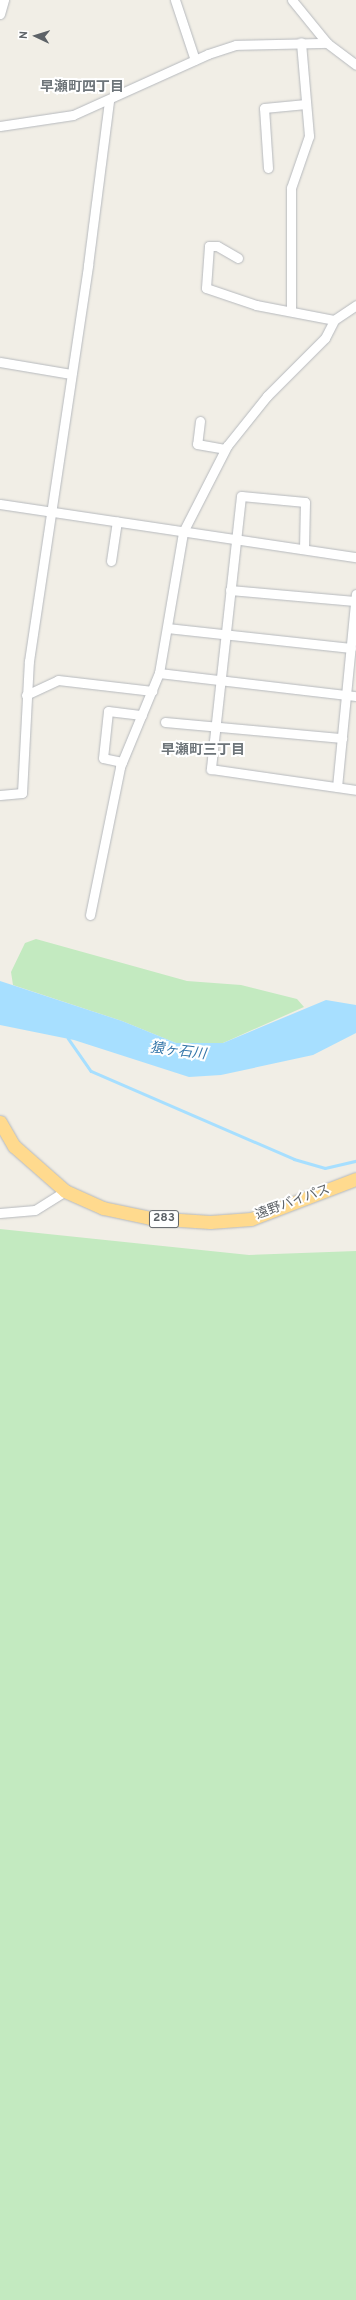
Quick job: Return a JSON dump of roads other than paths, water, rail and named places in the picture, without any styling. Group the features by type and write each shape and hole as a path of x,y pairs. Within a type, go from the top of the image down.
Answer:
{"highway":[{"name":"遠野バイパス","path":"0,1122 14,1146 65,1191 103,1208 150,1218 210,1222 251,1219 356,1179"}],"street":[{"path":"0,14 4,0"},
{"path":"175,0 196,60"},
{"path":"292,0 327,43 356,65"},
{"path":"291,310 291,188 295,170 308,145 301,42"},
{"path":"0,126 73,115 196,60 236,45 301,42 327,43"},
{"path":"0,795 22,793 26,695 49,510 71,374 109,100"},
{"path":"268,168 264,108 306,104"},
{"path":"238,258 217,246 209,246 206,288 256,305 291,310 334,320"},
{"path":"90,915 122,762 159,673 183,532 225,449 267,396 325,338 334,320 356,305"},
{"path":"0,362 71,374"},
{"path":"200,421 197,444 225,449"},
{"path":"304,549 305,502 241,496 235,539 211,769 356,790"},
{"path":"0,504 49,510 183,532 356,557"},
{"path":"111,561 117,521"},
{"path":"230,590 356,598 337,787"},
{"path":"166,628 351,648"},
{"path":"159,673 356,696"},
{"path":"26,695 58,680 152,691"},
{"path":"122,762 103,758 108,710 142,715"},
{"path":"165,722 342,738"},
{"path":"0,1213 34,1210 65,1191"}],"water":[{"name":"猿ヶ石川","path":"0,981 122,1021 176,1043 223,1043 326,1000 356,1005 356,1033 313,1055 221,1075 189,1077 74,1040 0,1025"}],"waterway":[{"path":"68,1038 91,1071 294,1159 325,1168 356,1161"}],"district":[{"name":"早瀬町四丁目","path":"82,88"},
{"name":"早瀬町三丁目","path":"203,751"}]}
